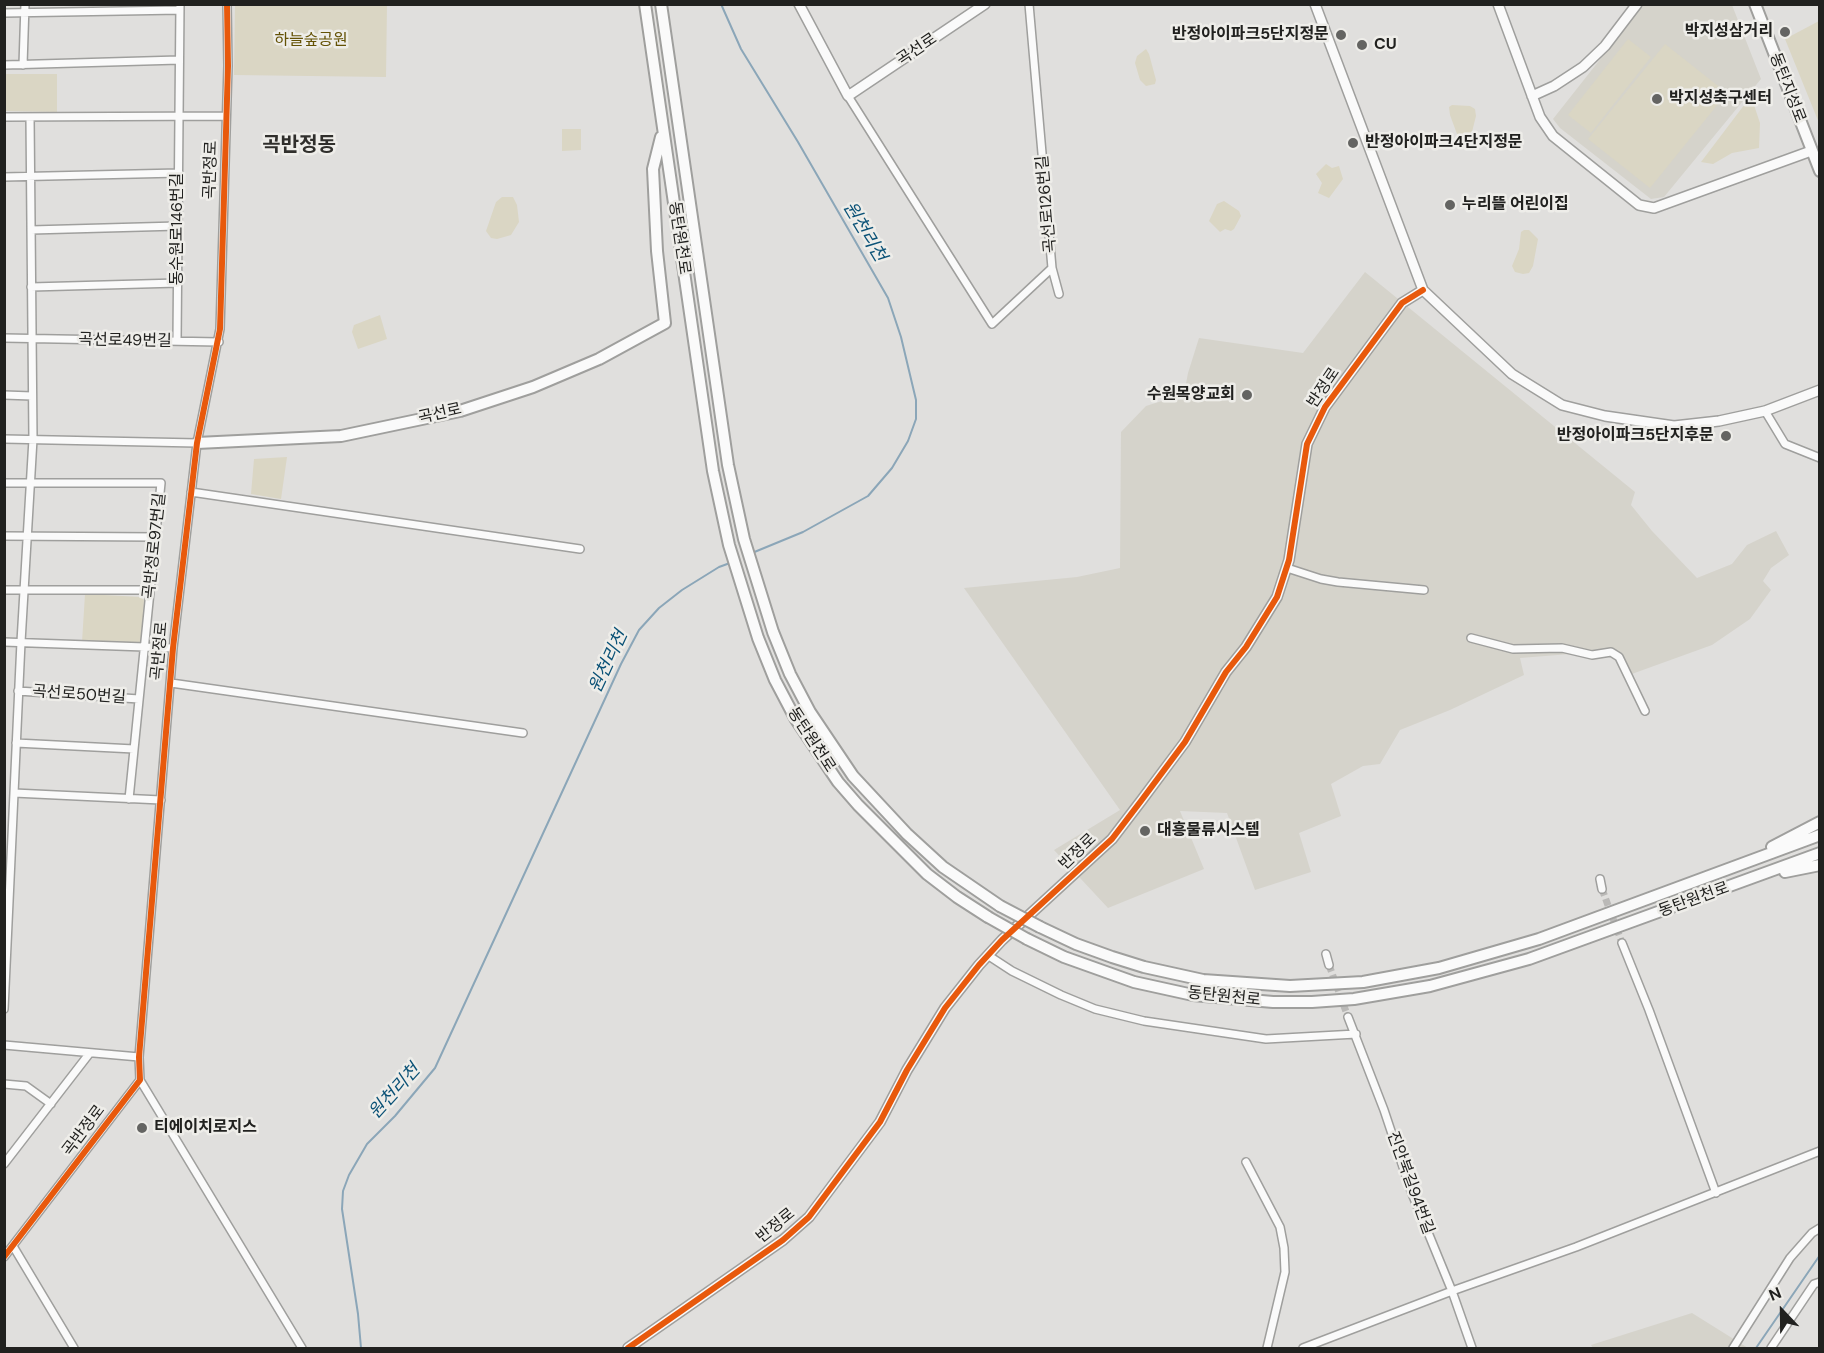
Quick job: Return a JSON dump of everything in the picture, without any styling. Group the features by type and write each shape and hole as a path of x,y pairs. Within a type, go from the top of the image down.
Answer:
{"main road":[{"name":"동탄원천로","path":"645,4 713,471 729,545 758,638 775,680 795,718 838,782 927,874 957,897 1027,939 1064,957 1134,982 1193,994 1273,1002 1312,1002 1354,999 1431,986 1529,959 1820,853"},
{"name":"동탄원천로","path":"661,4 728,465 744,539 772,632 810,712 853,776 907,834 943,867 1000,906 1076,944 1112,957 1144,967 1203,980 1279,986 1353,983 1476,959 1539,939 1820,835"},
{"name":"동탄지성로","path":"1755,4 1820,171"},
{"name":"곡선로","path":"196,443 340,436 460,411 533,387 599,359 665,323 657,251 653,169 663,131"},
{"path":"1738,866 1820,822"},
{"path":"1744,881 1820,865"}],"street":[{"path":"23,65 25,4"},
{"name":"곡반정로","path":"227,4 219,342 196,443 173,648 139,1057 140,1080 302,1348"},
{"path":"799,4 848,96"},
{"name":"곡선로","path":"848,96 985,4"},
{"name":"곡선로126번길","path":"848,96 992,324 1052,268 1029,4"},
{"path":"1315,4 1423,290 1512,374 1562,405 1605,416 1674,426 1719,421 1765,411 1820,390"},
{"path":"1498,4 1540,117 1553,136 1640,205 1654,208 1812,151"},
{"path":"1532,96 1554,86 1582,67 1605,46 1636,4"},
{"name":"동수원로146번길","path":"4,13 180,8 177,341"},
{"path":"4,65 179,60"},
{"path":"4,117 226,116"},
{"path":"30,117 33,439"},
{"path":"4,177 178,173"},
{"path":"31,230 178,226"},
{"path":"1052,268 1059,294"},
{"path":"31,287 178,283"},
{"name":"반정로","path":"628,1348 783,1240 809,1217 880,1122 907,1070 945,1008 979,965 1011,932 1112,839 1141,801 1185,742 1226,672 1246,647 1277,597 1287,568 1307,444 1325,407 1402,303 1423,290"},
{"name":"곡선로49번길","path":"4,338 219,342"},
{"path":"4,395 32,396"},
{"path":"1765,411 1785,444 1820,458"},
{"name":"곡선로50번길","path":"4,1009 18,691 33,439"},
{"name":"곡선로","path":"4,440 196,443"},
{"path":"4,483 30,483"},
{"name":"곡반정로97번길","path":"30,483 161,483 129,798"},
{"path":"191,492 580,549"},
{"path":"4,536 156,537"},
{"path":"1287,568 1338,582 1424,590"},
{"path":"4,590 150,590"},
{"path":"1471,638 1513,649 1562,648 1592,655 1611,652 1619,657 1645,711"},
{"path":"4,642 173,648"},
{"path":"171,684 523,733"},
{"name":"곡선로50번길","path":"18,691 139,699"},
{"path":"16,743 134,749"},
{"path":"14,793 161,800"},
{"path":"1600,879 1602,889"},
{"path":"1622,943 1716,1192"},
{"path":"1326,954 1329,965"},
{"path":"989,956 1012,971 1061,995 1095,1009 1144,1021 1266,1039 1356,1034"},
{"name":"진안북길94번길","path":"1348,1017 1411,1191 1452,1291 1472,1348"},
{"path":"4,1045 139,1057"},
{"path":"4,1164 89,1054"},
{"name":"곡반정로","path":"4,1257 140,1080"},
{"path":"4,1083 26,1086 51,1104"},
{"path":"1303,1348 1576,1247 1820,1151"},
{"path":"1246,1162 1280,1227 1284,1248 1285,1272 1267,1348"},
{"path":"1733,1348 1790,1258 1812,1233 1820,1228"},
{"path":"13,1246 74,1348"},
{"path":"1771,1348 1814,1284 1820,1282"}],"shaded area":[{"name":"박지성축구센터","path":"1643,5 1732,5 1761,79 1664,197 1651,199 1560,128 1553,119"},
{"path":"1365,272 1635,492 1631,505 1652,531 1697,578 1732,564 1747,545 1776,531 1789,555 1771,568 1763,581 1771,590 1750,619 1712,645 1629,675 1608,651 1520,658 1524,675 1450,710 1400,730 1380,764 1363,766 1331,784 1341,816 1299,833 1311,872 1255,890 1227,813 1180,811 1204,869 1108,908 1054,850 1120,810 964,588 1077,577 1120,568 1121,432 1146,406 1184,394 1199,338 1303,353"},
{"path":"1692,1313 1748,1348 1593,1348 1591,1345"}],"green space":[{"name":"하늘숲공원","path":"235,5 387,5 386,77 234,75"},
{"path":"1819,21 1819,123 1785,39"},
{"path":"1628,39 1651,57 1591,133 1568,115"},
{"path":"1665,44 1727,93 1650,188 1588,139"},
{"path":"1146,49 1156,80 1155,84 1146,86 1140,80 1135,63 1137,56"},
{"path":"6,74 57,74 57,112 6,111"},
{"path":"1751,96 1760,123 1759,148 1732,153 1713,164 1701,162"},
{"path":"1452,105 1470,106 1475,109 1476,116 1472,132 1468,135 1457,134 1450,115 1449,107"},
{"path":"562,129 581,129 581,150 562,151"},
{"path":"1326,164 1332,168 1339,166 1343,179 1329,198 1318,193 1322,183 1316,174"},
{"path":"502,197 513,197 517,205 519,222 511,235 497,239 491,238 486,231 496,202"},
{"path":"1224,201 1239,211 1241,216 1234,229 1231,231 1225,229 1220,232 1209,221 1217,204"},
{"path":"1529,230 1538,239 1533,266 1529,273 1523,274 1515,272 1512,266 1519,249 1521,232"},
{"path":"380,315 387,339 358,349 352,332 354,325"},
{"path":"287,457 281,499 251,494 254,459"},
{"path":"85,594 141,597 144,600 142,641 138,645 82,642"}],"waterway":[{"name":"원천리천","path":"721,4 741,49 798,142 888,298 901,337 916,400 916,419 908,441 892,468 868,496 803,532 752,553"},
{"name":"원천리천","path":"361,1348 342,1209 343,1191 349,1175 367,1144 395,1116 435,1068 621,664 639,630 659,608 682,590 719,567 730,563"},
{"path":"1756,1348 1820,1255"}],"tunnel":[{"path":"1602,889 1622,943"},
{"path":"1329,965 1348,1017"}],"cycle path":[{"path":"4,1257 140,1080 139,1057 173,648 197,443 220,329 228,66 227,4"},
{"path":"628,1348 783,1240 809,1217 880,1122 907,1070 945,1008 979,965 1002,940 1112,839 1141,801 1185,742 1226,672 1246,647 1277,597 1289,560 1307,444 1325,407 1402,303 1423,290"}],"place":[{"name":"박지성삼거리","path":"1785,32"},
{"name":"반정아이파크5단지정문","path":"1341,35"},
{"name":"CU","path":"1362,45"},
{"name":"박지성축구센터","path":"1657,99"},
{"name":"반정아이파크4단지정문","path":"1353,143"},
{"name":"누리뜰 어린이집","path":"1450,205"},
{"name":"수원목양교회","path":"1247,395"},
{"name":"반정아이파크5단지후문","path":"1726,436"},
{"name":"대흥물류시스템","path":"1145,831"},
{"name":"티에이치로지스","path":"142,1128"}],"district":[{"name":"곡반정동","path":"299,146"}]}
